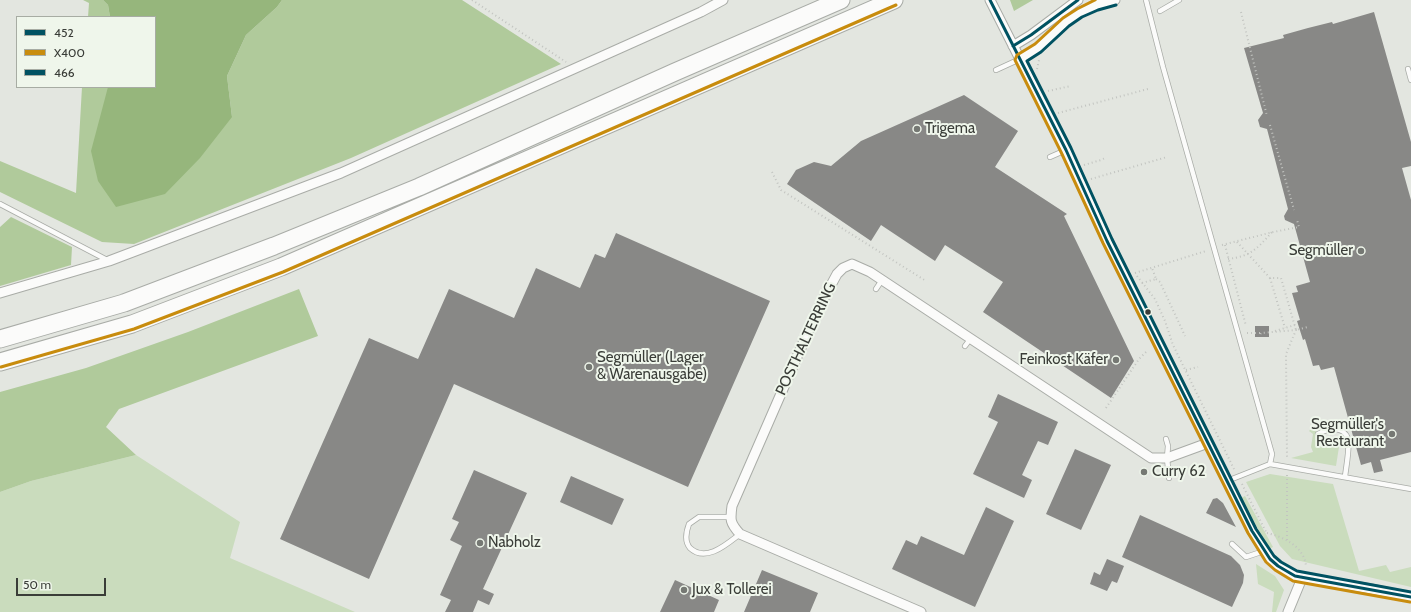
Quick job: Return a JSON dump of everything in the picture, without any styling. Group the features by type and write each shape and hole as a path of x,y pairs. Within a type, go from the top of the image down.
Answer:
{"highway":[{"path":"0,339 124,303 274,246 419,187 841,0"},
{"path":"0,362 132,324 281,267 894,0"}],"street":[{"path":"0,293 109,261 341,173 701,12 723,0"},
{"path":"990,0 1066,150 1107,241 1252,531 1264,550 1278,566 1295,576 1411,597"},
{"path":"1013,46 1031,35 1078,0"},
{"path":"1020,58 1038,48 1066,22 1079,13 1096,5 1115,0"},
{"name":"POSTHALTERRING","path":"730,517 732,506 817,311 837,274 843,268 852,264 870,272 968,342 1151,458 1167,458 1208,443"},
{"path":"730,517 732,525 740,534 921,612"},
{"path":"1288,612 1302,578"}],"lane":[{"path":"1160,11 1179,0"},
{"path":"1146,2 1272,454 1270,464"},
{"path":"996,70 1020,58"},
{"path":"1408,69 1411,80"},
{"path":"1050,157 1066,150"},
{"path":"0,204 109,261"},
{"path":"876,289 882,280"},
{"path":"1318,434 1328,429 1336,429 1347,436 1348,446 1345,477"},
{"path":"1166,439 1168,446 1167,458 1169,478"},
{"path":"1227,481 1270,464 1411,489"},
{"path":"730,517 699,517 689,524 686,531 686,538 689,546 696,552 706,554 722,548 740,534"},
{"path":"1232,544 1246,558 1264,550"}],"path":[{"path":"472,0 575,68"},
{"path":"1241,12 1267,116"},
{"path":"1048,91 1070,86"},
{"path":"1058,113 1148,89"},
{"path":"1270,125 1294,210"},
{"path":"1090,179 1167,157"},
{"path":"1083,166 1104,158"},
{"path":"772,172 781,190 926,281"},
{"path":"1228,259 1240,258 1249,254 1273,232"},
{"path":"1236,241 1270,278 1285,328"},
{"path":"1225,244 1247,333 1250,339 1240,341"},
{"path":"1152,268 1156,279 1160,282 1185,336"},
{"path":"1135,273 1155,299 1165,321 1173,345 1270,539"},
{"path":"1270,278 1281,278 1296,330 1286,354 1287,540"},
{"path":"1142,283 1156,279"},
{"path":"1272,332 1295,325"},
{"path":"1247,333 1260,334 1296,330 1308,326"},
{"path":"1106,408 1139,359 1146,352"},
{"path":"1186,370 1198,367"},
{"path":"1267,533 1287,540 1299,550 1306,560 1306,567"},
{"path":"1300,565 1312,568"}],"shaded area":[{"path":"83,0 103,0 108,5 110,16 88,16 89,3"},
{"path":"103,0 282,0 277,7 246,35 227,76 232,117 200,158 165,194 116,207 98,181 91,151 108,88 156,88 156,16 110,16 108,5"},
{"path":"282,0 462,0 561,64 351,158 134,244 102,242 0,192 0,161 76,193 82,88 108,88 108,92 232,117 227,76 246,35 277,7"},
{"path":"1010,0 1033,0 1014,11"},
{"path":"11,217 72,247 71,265 0,286 0,227"},
{"path":"299,289 318,336 119,409 106,427 136,455 31,481 0,492 0,392 86,368 188,332"},
{"path":"1313,427 1318,434 1322,445 1331,439 1337,441 1339,447 1336,466 1291,458 1313,452 1311,447 1313,434 1309,431"},
{"path":"136,455 240,522 230,558 355,612 0,612 0,492 31,481"},
{"path":"1270,474 1333,484 1359,571 1386,565 1390,572 1411,567 1411,587 1292,559 1280,546 1246,482"},
{"path":"1245,496 1273,547 1269,549 1241,498"},
{"path":"1256,564 1275,576 1284,590 1276,612 1272,612 1274,592 1258,584"}],"building":[{"name":"Segmüller","path":"1374,12 1411,142 1411,166 1402,168 1411,200 1411,452 1380,460 1383,471 1374,473 1371,462 1361,465 1334,367 1321,370 1319,365 1313,366 1305,339 1303,340 1297,321 1300,320 1292,293 1298,292 1296,286 1310,282 1294,224 1285,220 1284,216 1288,209 1267,129 1260,127 1258,120 1263,113 1244,48 1284,38 1283,35 1308,28 1332,22 1333,24"},
{"path":"964,95 1018,131 995,167 1067,214 1064,216 1134,361 1111,398 983,312 1003,282 945,245 935,261 881,225 871,241 787,184 796,170 814,162 831,166 861,141"},
{"name":"Segmüller (Lager & Warenausgabe)","path":"616,233 770,301 688,487 454,384 369,579 280,539 369,338 418,359 449,289 514,318 536,268 580,288 595,254 605,258"},
{"path":"1255,326 1269,326 1269,337 1255,337"},
{"path":"998,394 1058,422 1048,445 1038,441 1022,475 1032,480 1024,498 973,474 998,422 988,417"},
{"path":"1075,449 1111,465 1081,530 1046,514"},
{"name":"Nabholz","path":"474,470 527,493 483,589 494,594 489,605 478,600 473,612 445,612 451,600 440,595 462,546 450,540 459,522 452,519"},
{"path":"571,476 624,499 612,525 560,502"},
{"path":"1217,498 1223,503 1236,527 1206,513 1213,499"},
{"path":"986,507 1014,521 975,607 892,569 906,540 917,545 921,536 964,555"},
{"path":"1140,515 1231,556 1240,565 1244,575 1243,583 1232,607 1122,557"},
{"path":"1107,559 1124,566 1117,583 1112,581 1107,591 1090,584 1094,572 1100,575"},
{"path":"762,570 818,593 810,612 744,612"},
{"name":"Jux & Tollerei","path":"675,580 719,600 714,612 660,612"}],"transit line":[{"name":"452","path":"990,0 1066,150 1107,241 1252,531 1270,559 1278,566 1295,576 1411,597"},
{"name":"452","path":"1013,46 1031,35 1078,0"},
{"name":"X400","path":"1095,0 1063,18 1035,44 1017,55 1015,60 1061,152 1103,243 1248,533 1266,562 1275,570 1293,581 1410,602"},
{"name":"X400","path":"1,367 134,329 283,272 896,5"},
{"name":"466","path":"1116,5 1098,10 1082,17 1069,26 1041,52 1027,61 1071,148 1112,239 1256,529 1274,556 1281,562 1297,571 1411,592"}],"place":[{"name":"Trigema","path":"917,129"},
{"name":"Segmüller","path":"1361,251"},
{"name":"Feinkost Käfer","path":"1116,360"},
{"name":"Segmüller (Lager & Warenausgabe)","path":"589,367"},
{"name":"Segmüller's Restaurant","path":"1392,434"},
{"name":"Curry 62","path":"1144,472"},
{"name":"Nabholz","path":"480,543"},
{"name":"Jux & Tollerei","path":"684,590"}]}
